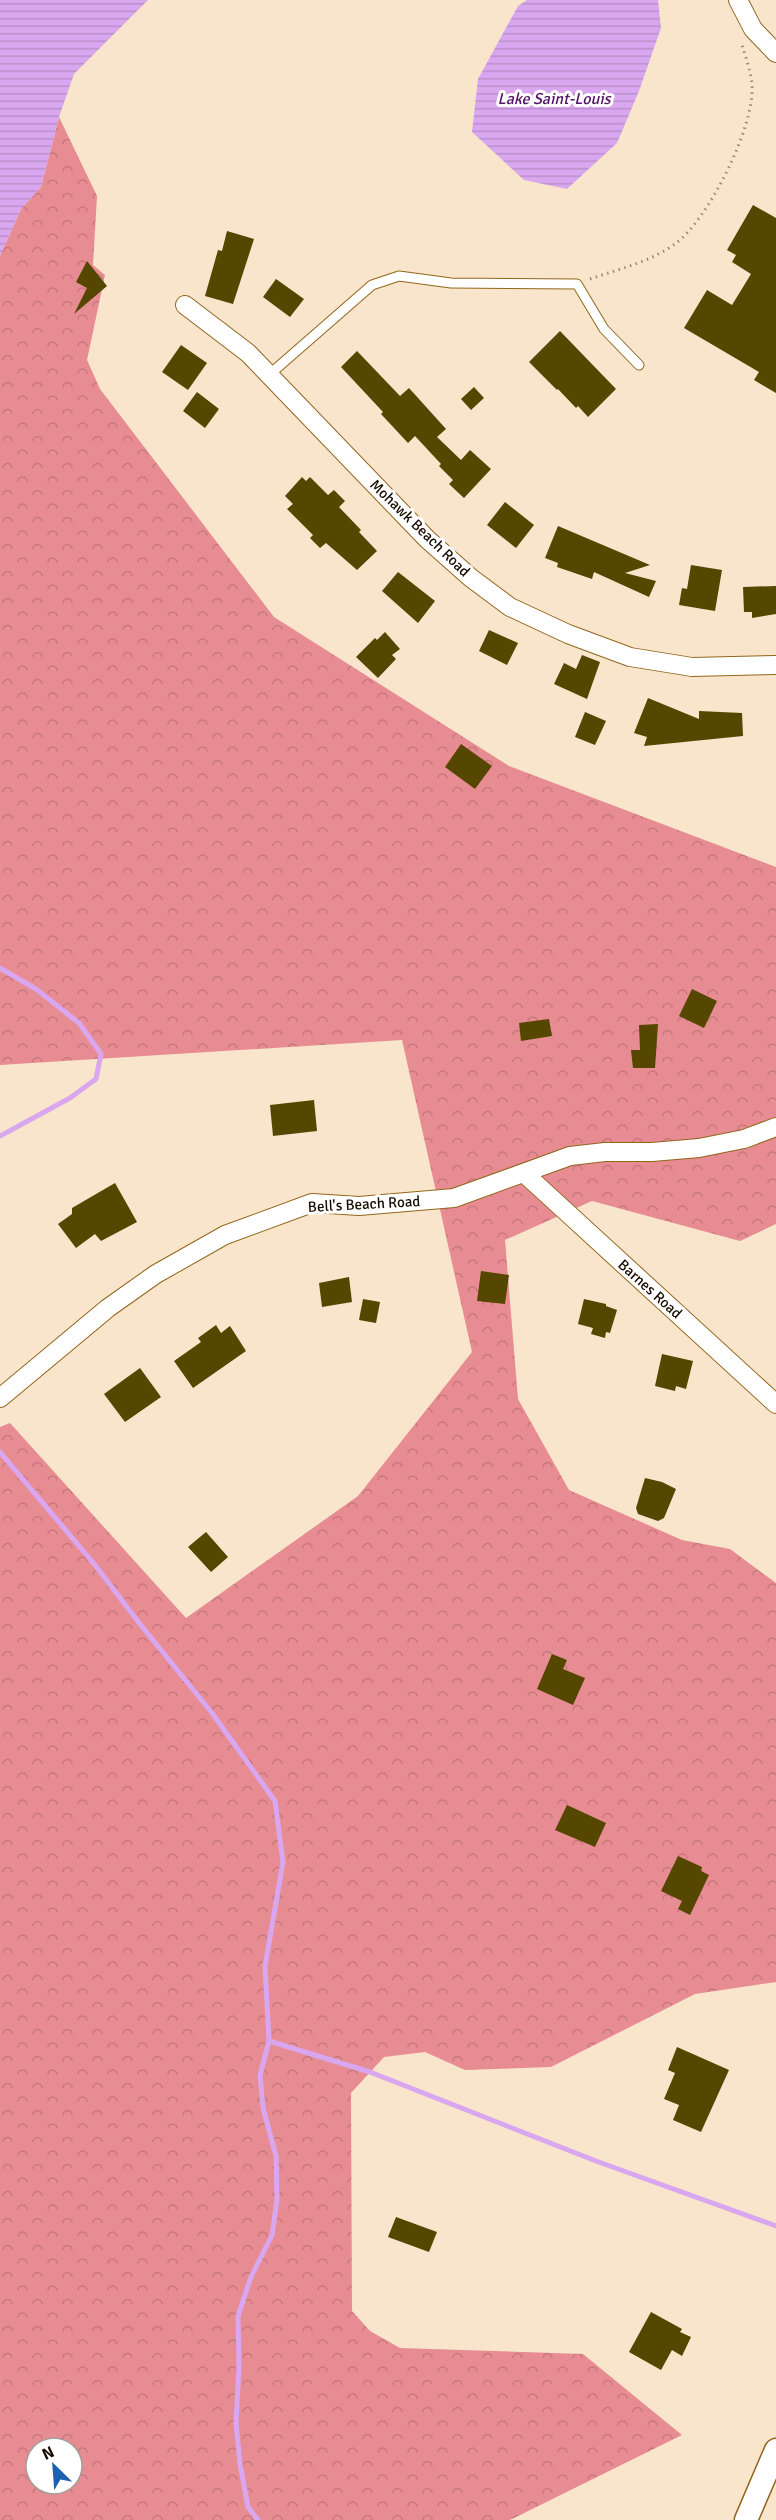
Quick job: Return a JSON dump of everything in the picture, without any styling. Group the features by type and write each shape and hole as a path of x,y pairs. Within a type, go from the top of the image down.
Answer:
{"street":[{"path":"738,0 753,29 776,53"},
{"name":"Mohawk Beach Road","path":"185,305 248,353 427,539 471,578 510,607 568,634 630,657 692,667 776,665"},
{"name":"Bell's Beach Road","path":"0,1398 108,1308 156,1274 225,1235 312,1203 359,1206 454,1198 570,1156 605,1152 652,1152 699,1148 744,1139 776,1127"},
{"name":"Barnes Road","path":"525,1174 776,1404"},
{"path":"746,2520 776,2450"}],"lane":[{"path":"270,374 372,285 399,276 451,283 577,284 604,329 639,365"}],"path":[{"path":"577,284 639,264 658,255 688,233 698,220 728,169 746,126 752,86 741,39"}],"green space":[{"path":"59,117 97,196 93,265 105,275 87,360 100,389 274,617 509,766 776,867 776,1224 740,1241 592,1201 505,1240 518,1399 569,1490 682,1540 730,1549 776,1583 776,1982 695,1994 551,2067 465,2070 425,2052 384,2057 351,2093 352,2311 370,2331 400,2348 583,2354 682,2435 510,2520 0,2520 0,1427 10,1423 186,1618 358,1496 472,1352 402,1040 0,1065 0,256 21,209 41,187"}],"water":[{"path":"0,0 148,0 74,74 59,117 41,187 21,209 0,256"},
{"name":"Lake Saint-Louis","path":"527,0 658,0 661,28 639,91 617,143 567,189 524,180 472,132 478,79 518,6"}],"building":[{"path":"753,205 776,218 776,393 754,380 759,372 684,328 707,290 732,305 751,274 732,262 736,255 727,250"},
{"path":"227,231 254,239 233,304 205,296 218,250 222,251"},
{"path":"87,261 107,286 74,314 87,288 76,282"},
{"path":"276,279 304,299 290,317 263,297"},
{"path":"560,331 616,389 588,417 529,362"},
{"path":"181,345 207,363 188,390 162,372"},
{"path":"357,351 400,396 409,388 446,429 437,437 461,460 470,450 491,469 464,498 449,484 453,480 415,436 408,443 341,367"},
{"path":"474,387 484,398 471,410 461,399"},
{"path":"197,392 219,409 205,428 183,411"},
{"path":"302,477 306,481 310,477 328,495 334,490 345,501 339,507 377,551 357,570 326,543 320,548 310,538 313,535 287,509 293,504 285,496"},
{"path":"505,502 534,525 516,548 487,525"},
{"path":"558,526 650,565 625,573 656,581 649,597 594,572 592,579 557,567 558,563 545,558"},
{"path":"691,565 722,570 715,611 679,605 682,588 687,589"},
{"path":"398,572 435,601 418,623 382,591"},
{"path":"776,586 776,614 752,618 752,612 744,612 743,587"},
{"path":"489,630 518,643 507,665 479,651"},
{"path":"385,632 400,649 392,655 396,659 378,678 356,657 375,638 377,640"},
{"path":"582,655 600,662 587,699 554,684 564,663 576,669"},
{"path":"648,698 699,719 699,711 742,713 743,736 644,746 647,737 634,733"},
{"path":"585,712 606,721 595,745 575,737"},
{"path":"461,744 492,766 475,789 445,767"},
{"path":"692,989 717,1001 704,1028 679,1016"},
{"path":"549,1019 552,1036 521,1041 519,1023"},
{"path":"658,1024 655,1068 633,1068 631,1050 640,1050 639,1025"},
{"path":"314,1100 317,1131 273,1136 270,1105"},
{"path":"115,1183 137,1222 101,1241 95,1234 76,1248 58,1224 72,1214 72,1208"},
{"path":"481,1271 509,1275 505,1304 477,1301"},
{"path":"349,1277 352,1302 322,1307 319,1283"},
{"path":"363,1299 380,1302 376,1323 359,1320"},
{"path":"584,1299 606,1304 617,1310 610,1333 606,1332 605,1338 591,1334 593,1328 578,1324"},
{"path":"216,1325 221,1333 230,1326 246,1351 193,1388 174,1361 201,1342 198,1338"},
{"path":"662,1354 693,1361 686,1389 676,1386 675,1391 655,1386"},
{"path":"140,1368 161,1397 125,1422 104,1394"},
{"path":"645,1478 662,1482 676,1489 664,1518 658,1521 638,1514 636,1508"},
{"path":"206,1532 228,1557 211,1572 188,1547"},
{"path":"552,1654 567,1660 563,1669 585,1678 573,1705 537,1689"},
{"path":"567,1805 606,1823 595,1847 555,1830"},
{"path":"678,1856 702,1867 701,1871 709,1875 690,1915 678,1909 682,1901 661,1891"},
{"path":"677,2047 729,2070 701,2132 673,2120 679,2105 664,2099 675,2073 668,2070"},
{"path":"396,2217 437,2232 429,2252 388,2237"},
{"path":"651,2312 682,2329 680,2332 691,2337 682,2356 672,2350 661,2370 629,2352"}],"waterway":[{"path":"0,968 36,989 79,1023 101,1054 96,1079 70,1098 0,1136"},
{"path":"0,1452 95,1565 212,1713 275,1801 283,1862 265,1966 269,2041 370,2072 596,2161 776,2226"},
{"path":"258,2520 248,2507 240,2464 236,2423 239,2366 238,2316 251,2277 272,2235 277,2200 276,2156 263,2108 260,2075 269,2041"}]}
